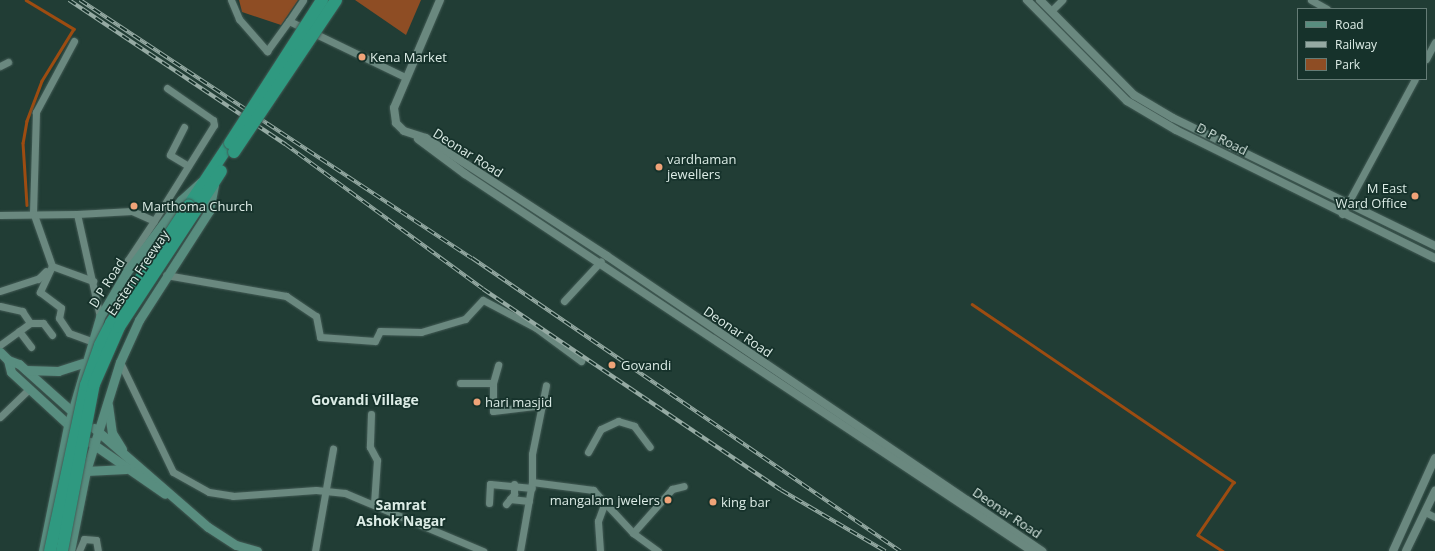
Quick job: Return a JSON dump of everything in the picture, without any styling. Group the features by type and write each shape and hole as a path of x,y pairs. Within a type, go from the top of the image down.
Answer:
{"highway":[{"name":"Eastern Freeway","path":"231,149 322,0"},
{"name":"Eastern Freeway","path":"62,551 97,377 119,327 211,179 336,0"},
{"name":"Eastern Freeway","path":"50,551 86,385 100,345 111,323 193,208"}],"main road":[{"name":"D P Road","path":"43,551 68,426 83,363 100,317 126,273 181,200 211,179"},
{"path":"70,551 86,471 107,395 139,320 166,275 209,211 211,179"},
{"path":"0,352 8,360 26,370 72,411 98,431 129,466"},
{"path":"8,360 11,372 68,426 129,466 235,548 257,551"},
{"path":"26,370 58,371 83,363"},
{"path":"107,395 112,432 129,466"},
{"path":"86,471 129,466"}],"street":[{"path":"231,0 239,19 267,51 303,0"},
{"name":"Deonar Road","path":"440,0 405,76 394,108 396,123 418,139 442,153 551,225 986,517 1042,551"},
{"name":"D P Road","path":"1027,0 1117,92 1176,130 1342,214 1435,258"},
{"name":"D P Road","path":"1040,0 1124,86 1180,122 1347,205 1435,246"},
{"path":"1051,11 1062,0"},
{"path":"1311,0 1325,8"},
{"path":"289,21 405,76"},
{"path":"0,291 38,279 47,268 31,212 36,112 74,41"},
{"path":"1427,57 1435,42"},
{"path":"0,66 8,62"},
{"path":"1342,214 1414,80"},
{"path":"1117,92 1124,86"},
{"path":"126,273 128,260 214,125 213,120 167,88"},
{"path":"1176,130 1180,122"},
{"path":"184,127 170,155 188,166"},
{"path":"2,217 31,212 76,214 132,211 154,221"},
{"path":"31,212 52,266 40,292 61,308 59,318 69,333 91,341"},
{"path":"76,214 100,317"},
{"name":"Deonar Road","path":"551,225 601,261 720,338"},
{"path":"564,301 601,261"},
{"path":"52,266 92,281"},
{"path":"166,275 286,296 316,316 320,337 375,341 380,331 421,332 465,319 483,300 536,328 581,361"},
{"path":"0,306 22,311 30,322"},
{"path":"0,344 30,322 43,323 52,335"},
{"path":"19,331 31,347"},
{"path":"120,362 173,472 209,492 233,496 328,492 358,496 483,551"},
{"path":"498,365 493,383 493,411 543,405"},
{"path":"460,383 493,383"},
{"path":"520,551 532,485 532,454 546,385"},
{"path":"0,418 29,389"},
{"path":"371,414 370,447 377,460 374,504"},
{"path":"588,452 601,430 618,421 634,426 650,447"},
{"path":"315,551 328,492 333,449"},
{"path":"1393,551 1435,458"},
{"path":"514,484 508,501 529,501"},
{"path":"489,503 488,485 514,484 593,490 633,533 658,551"},
{"path":"633,533 672,489 684,486"},
{"path":"1406,551 1435,491"},
{"path":"600,551 598,521 605,502"},
{"path":"1425,512 1435,517"},
{"name":"Deonar Road","path":"986,517 1032,551"},
{"path":"79,551 84,540 96,540 98,551"}],"green space":[{"path":"239,0 298,0 281,25 242,12"},
{"path":"355,0 421,0 406,35"}],"waterway":[{"path":"26,0 74,29 42,81 27,121 23,143 27,205"},
{"path":"972,304 1234,482 1198,535 1223,551"}],"railway":[{"path":"69,0 285,144 483,289 781,490 885,551"},
{"path":"80,0 472,258 900,551"}],"place":[{"name":"Kena Market","path":"362,57"},
{"name":"vardhaman jewellers","path":"659,167"},
{"name":"M East Ward Office","path":"1415,196"},
{"name":"Marthoma Church","path":"134,206"},
{"name":"Govandi","path":"612,365"},
{"name":"hari masjid","path":"477,402"},
{"name":"mangalam jwelers","path":"668,500"},
{"name":"king bar","path":"713,502"}],"district":[{"name":"Govandi Village","path":"365,400"},
{"name":"Samrat Ashok Nagar","path":"401,514"}]}
